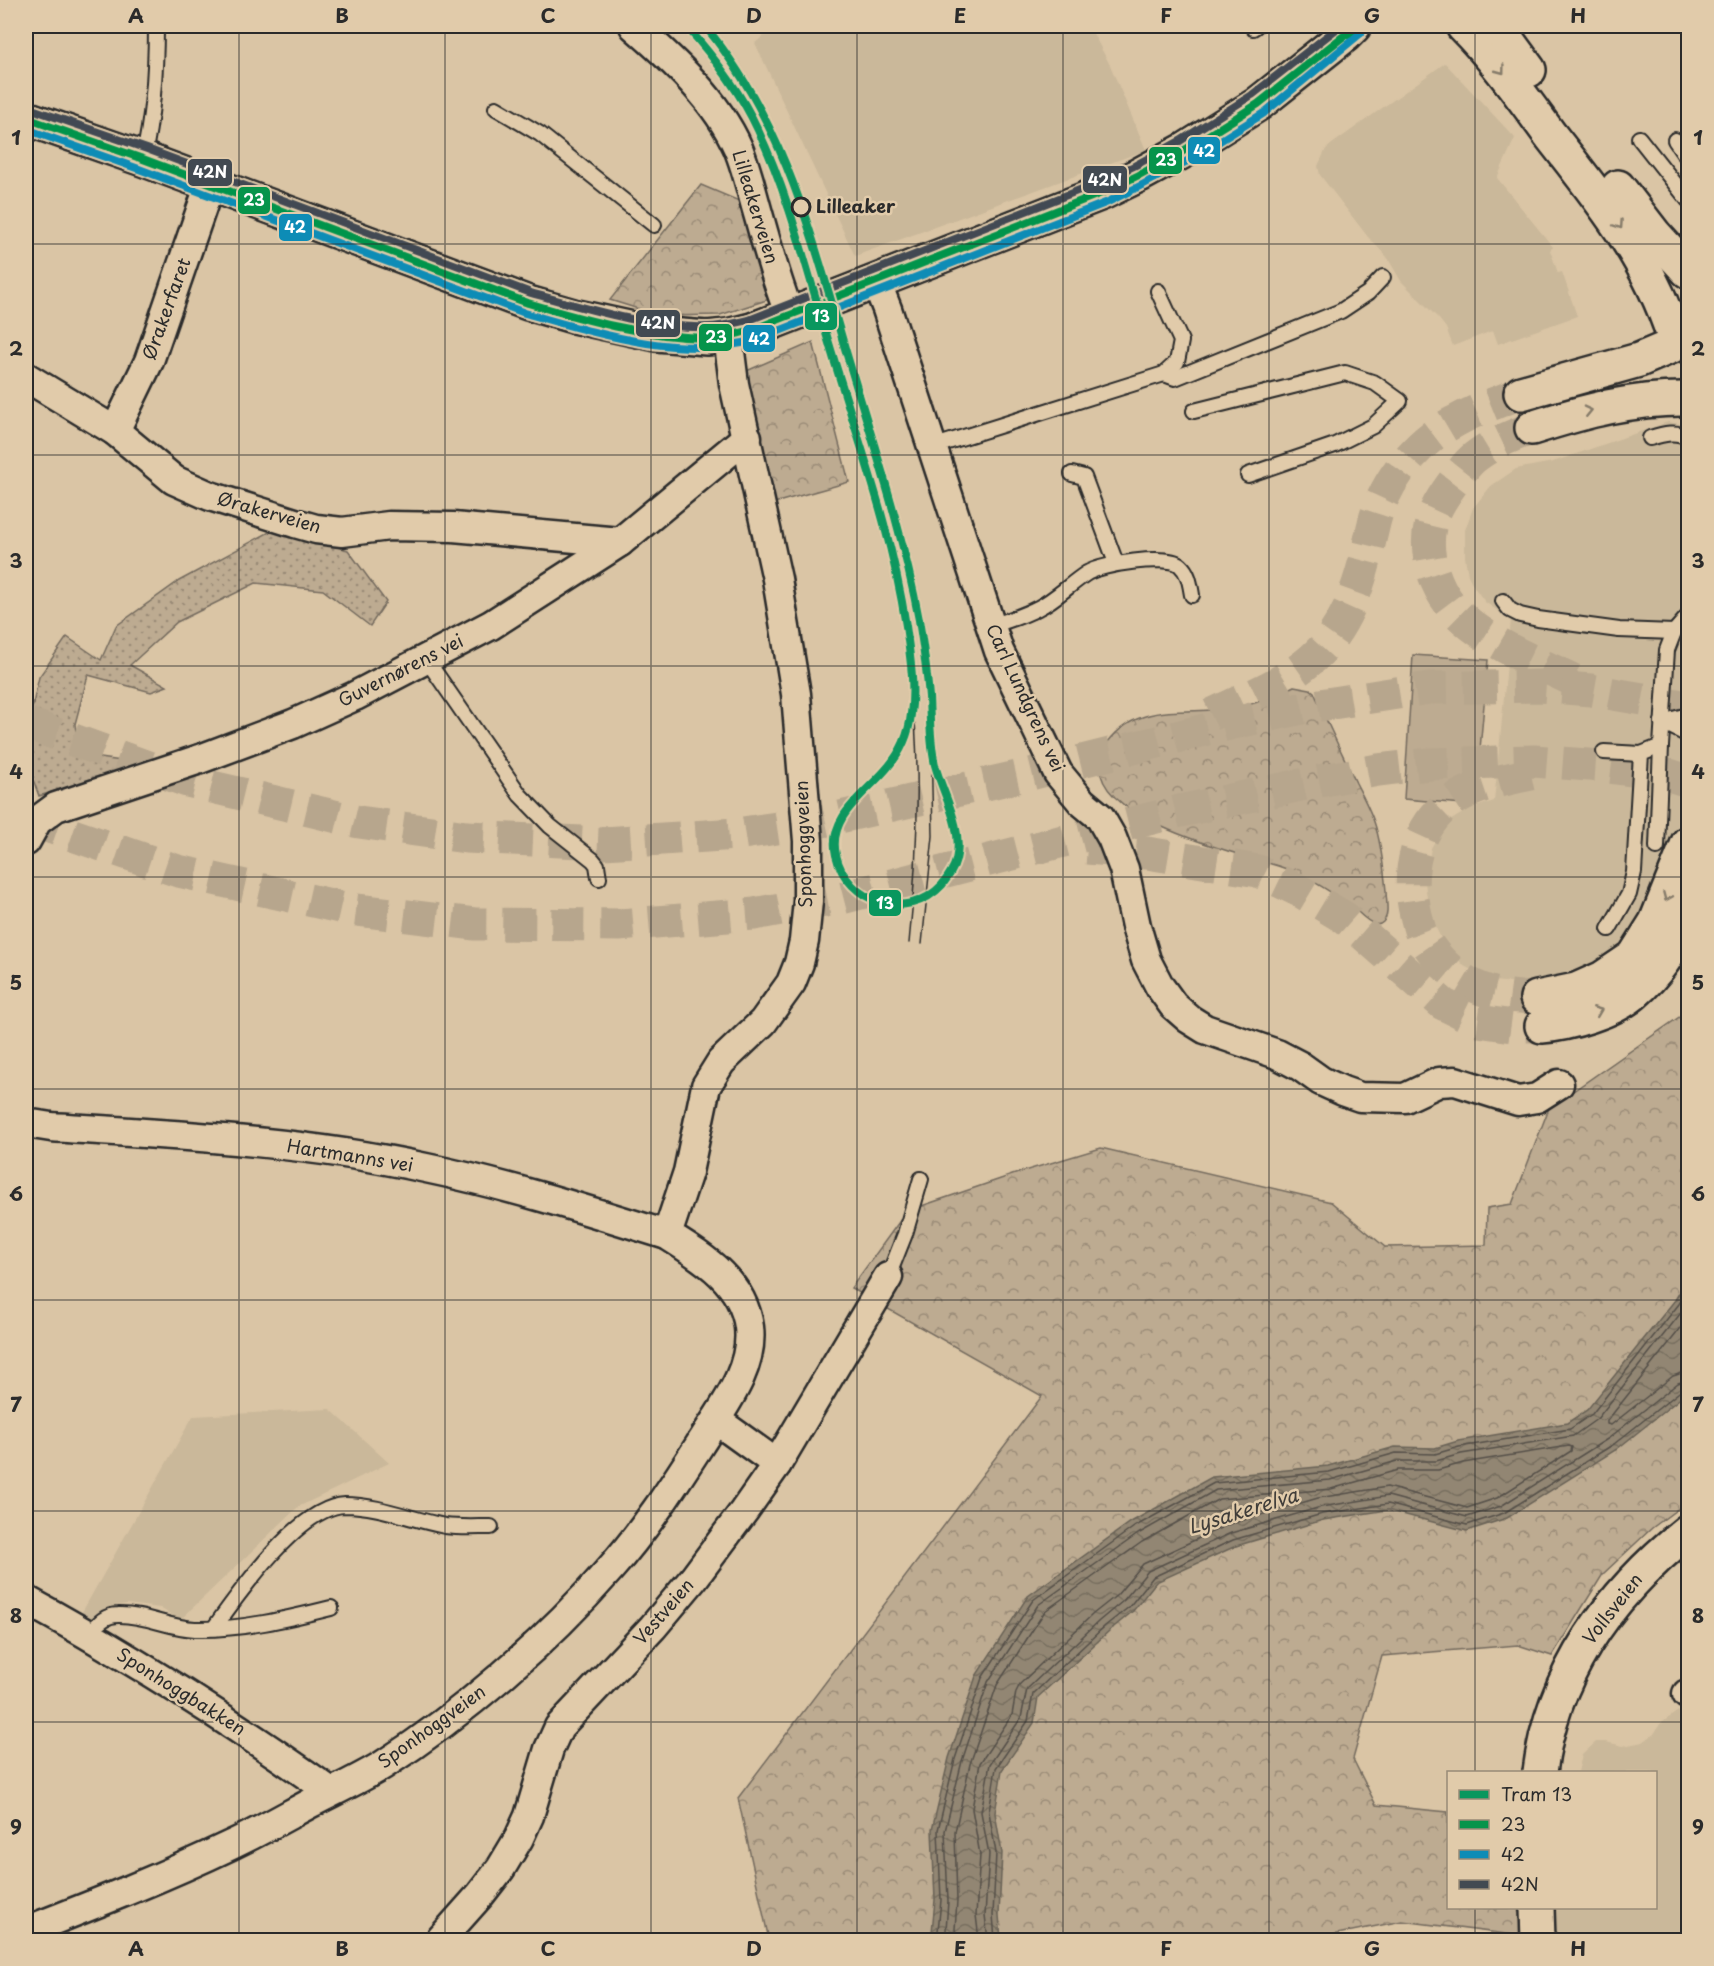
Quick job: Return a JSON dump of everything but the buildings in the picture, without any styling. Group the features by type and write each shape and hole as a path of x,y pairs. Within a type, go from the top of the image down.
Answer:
{"main road":[{"path":"1463,26 1488,53 1613,216 1635,250 1678,333 1672,370 1689,397"},
{"path":"1497,26 1655,235 1689,271"},
{"path":"26,118 143,159 528,303 573,316 656,334 691,338 728,336 752,330 1139,176 1258,104 1355,28"},
{"path":"1521,393 1640,360 1678,333"},
{"path":"1532,428 1585,411 1643,401 1689,397"},
{"path":"1673,845 1656,922 1635,957 1540,1012 1561,1024 1599,1012 1632,995 1657,969 1680,934 1689,915"},
{"name":"Vollsveien","path":"1540,1771 1551,1720 1563,1686 1589,1636 1628,1586 1653,1560 1689,1531"},
{"path":"1537,1909 1538,1941"}],"street":[{"name":"Lilleakerveien","path":"634,26 661,50 703,94 722,118 738,148 770,259 790,315"},
{"name":"Ørakerfaret","path":"115,431 149,361 210,184"},
{"name":"Carl Lundgrens vei","path":"876,281 999,651 1058,773 1082,802 1100,817 1112,838 1124,868 1136,926 1148,965 1173,1005 1205,1029 1277,1054 1300,1066 1321,1081 1360,1097 1405,1098 1445,1081 1455,1081 1518,1101 1537,1098 1559,1084"},
{"name":"Sponhoggveien","path":"26,1931 156,1880 233,1844 379,1767 413,1745 509,1668 565,1618 612,1568 675,1483 735,1387 746,1362 750,1343 749,1326 744,1308 736,1292 718,1270 667,1235 688,1172 706,1086 721,1062 763,1022 781,999 799,963 808,901 808,841 796,694 777,579 734,384 728,336"},
{"name":"Ørakerveien","path":"26,377 115,431 174,480 210,496 316,529 342,532 389,526 453,527 620,542"},
{"name":"Guvernørens vei","path":"26,841 37,820 56,807 200,759 293,724 355,696 491,625 620,542 747,437"},
{"name":"Hartmanns vei","path":"26,1123 51,1127 228,1138 327,1150 425,1167 521,1190 667,1235"},
{"name":"Vestveien","path":"440,1941 501,1868 519,1838 529,1816 549,1749 559,1727 653,1627 744,1511 777,1464 888,1277"},
{"path":"716,1420 777,1464"},
{"name":"Sponhoggbakken","path":"26,1600 89,1635 264,1745 331,1792"}],"lane":[{"path":"143,159 156,65 156,26"},
{"path":"496,108 540,134 654,225"},
{"path":"1639,138 1689,200"},
{"path":"1675,140 1689,159"},
{"path":"1164,374 1175,378 1341,311 1368,293 1383,276"},
{"path":"932,447 1164,374 1177,362 1181,341 1158,291"},
{"path":"1194,411 1345,374 1375,383 1400,401 1373,426 1335,445 1248,475"},
{"path":"1650,438 1672,433 1689,438"},
{"path":"1072,474 1084,477 1116,562"},
{"path":"990,626 1039,608 1089,572 1116,562 1172,561 1181,566 1188,576 1192,595"},
{"path":"1503,601 1510,610 1538,619 1619,630 1674,632"},
{"path":"1673,845 1661,746 1667,650 1674,632 1689,616"},
{"path":"426,659 520,795 550,826 593,860 597,866 599,878"},
{"path":"1662,722 1689,715"},
{"path":"1662,722 1689,735"},
{"path":"1604,752 1641,754 1661,746"},
{"path":"1609,929 1629,894 1634,872 1641,754"},
{"path":"888,1277 905,1234 921,1179"},
{"path":"214,1628 228,1607 290,1534 325,1509 347,1505 395,1513 445,1526 491,1527"},
{"path":"89,1635 99,1622 117,1615 194,1629 246,1625 331,1608"}],"shaded area":[{"path":"776,26 1089,26 1110,65 1146,150 855,256 755,43"},
{"path":"1445,63 1515,138 1497,178 1553,247 1550,250 1558,273 1562,272 1577,316 1498,344 1492,331 1453,346 1446,328 1401,281 1387,257 1368,237 1320,175 1318,166 1326,149 1332,144"},
{"path":"1668,422 1688,425 1688,821 1682,843 1628,944 1602,962 1565,977 1527,984 1492,981 1464,966 1444,944 1429,914 1425,882 1431,848 1445,824 1469,809 1494,801 1511,620 1485,602 1474,587 1468,575 1465,557 1465,530 1473,508 1491,486 1516,469 1553,462"},
{"path":"330,1409 389,1463 298,1507 180,1620 160,1608 127,1604 102,1611 90,1619 81,1614 193,1416"},
{"path":"1688,1704 1688,1940 1538,1940 1537,1909 1657,1909 1657,1771 1578,1771 1582,1755 1596,1742 1623,1746 1643,1742 1654,1734 1660,1724"}],"green space":[{"path":"701,185 744,203 773,298 720,315 661,316 610,300"},
{"path":"813,342 849,482 774,503 742,373"},
{"path":"275,529 348,550 386,602 370,626 323,590 256,583 177,622 130,665 167,686 151,692 88,675 75,724 79,755 143,764 39,796 26,760 26,735 39,677 67,637 101,660 116,626 179,581"},
{"path":"1413,655 1488,660 1475,805 1404,799"},
{"path":"1294,686 1314,692 1374,822 1381,852 1387,903 1385,919 1380,924 1368,921 1342,899 1297,873 1204,843 1146,819 1122,803 1106,786 1100,767 1102,751 1116,733 1130,722 1163,712 1235,708 1265,699"},
{"path":"1688,1011 1688,1501 1652,1528 1603,1574 1552,1656 1518,1645 1382,1656 1353,1759 1376,1805 1447,1812 1447,1909 1537,1909 1538,1938 1402,1921 1307,1940 769,1940 738,1798 1042,1396 851,1288 907,1211 1024,1171 1101,1148 1331,1202 1385,1247 1486,1245 1487,1208 1512,1204 1549,1108"}],"water":[{"name":"Lysakerelva","path":"1688,1278 1688,1392 1617,1449 1507,1518 1467,1531 1387,1510 1323,1520 1236,1546 1156,1582 1133,1611 1038,1697 1034,1723 1002,1770 995,1813 1002,1853 999,1915 1001,1940 935,1940 932,1932 935,1900 932,1830 949,1758 976,1676 1028,1596 1131,1522 1212,1477 1328,1466 1395,1447 1435,1448 1458,1441 1567,1423 1587,1410 1675,1300"}],"tunnel":[{"path":"1211,715 1259,693 1290,675 1317,654 1329,641 1346,614 1352,599 1379,508 1394,478 1415,451 1440,430 1454,422 1521,393"},
{"path":"1532,428 1489,448 1475,457 1463,470 1443,497 1434,515 1429,531 1429,555 1441,590 1454,609 1466,621 1512,651 1579,683"},
{"path":"26,723 187,781 359,822 466,837 604,843 736,834 818,822 1030,774 1229,724 1307,707 1429,688 1539,686 1591,690 1688,707"},
{"path":"26,819 178,871 349,909 475,924 619,925 754,914 841,898 1180,811 1378,770 1430,764 1534,761 1602,766 1669,775 1688,781"},
{"path":"1531,774 1488,784 1468,792 1449,803 1437,814 1421,839 1416,854 1412,884 1413,900 1422,934 1448,968 1467,982 1492,993 1537,998"},
{"path":"1087,848 1147,853 1258,871 1300,891 1345,918 1443,1004 1478,1021 1513,1026 1542,1026"}],"tram line":[{"name":"13","path":"686,26 735,88 770,157 799,240 884,522 900,591 912,670 910,721 904,742 897,755 843,817 837,828 836,855 842,872 852,886 865,896 896,905 913,903 928,896 942,885 954,867 958,848 952,812 933,757 923,648 905,555 824,275 795,188 757,104 733,64 705,26"},
{"path":"909,943 915,878 917,814 917,750 912,685"},
{"path":"922,944 933,836 931,738"}],"transit line":[{"name":"42N","path":"29,108 147,149 531,293 642,321 687,327 713,327 749,320 1100,182 1134,166 1180,141 1252,95 1340,26"},
{"name":"23","path":"26,118 143,159 528,303 638,331 712,338 752,330 1104,192 1185,150 1258,104 1345,35 1366,26"},
{"name":"42","path":"26,129 525,313 640,342 669,346 727,345 756,340 1108,202 1191,159 1264,113 1361,33"}],"place":[{"name":"Lilleaker","path":"801,207"}]}
